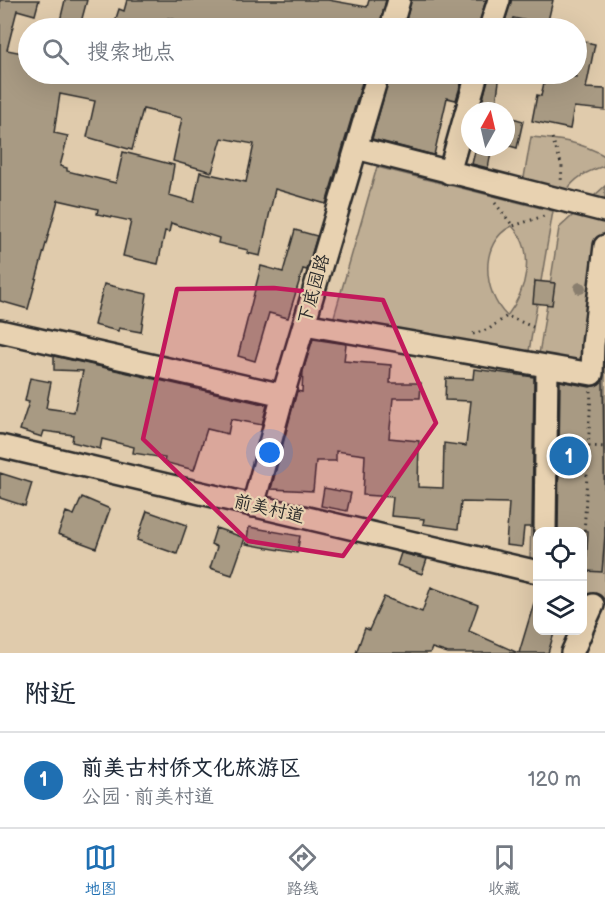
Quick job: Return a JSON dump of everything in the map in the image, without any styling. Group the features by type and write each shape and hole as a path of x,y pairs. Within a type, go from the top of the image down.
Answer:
{"street":[{"path":"394,18 399,0"},
{"path":"493,18 499,0"},
{"name":"下底园路","path":"253,506 283,395 375,84"},
{"path":"448,173 474,84"},
{"path":"356,148 605,211"},
{"path":"304,324 592,374 593,345 605,246"},
{"path":"0,331 283,395"},
{"path":"545,527 547,367"},
{"name":"前美村道","path":"0,446 533,571"},
{"path":"587,618 593,603"},
{"path":"572,653 580,635"}],"path":[{"path":"552,138 562,166 560,189"},
{"path":"488,195 513,226 530,219 541,219 553,211"},
{"path":"507,316 533,327"},
{"path":"585,527 592,374"},
{"path":"589,446 605,447"}],"highlighted area":[{"path":"274,288 383,300 436,423 343,556 248,541 143,439 177,289"}],"shaded area":[{"path":"531,137 560,140 587,147 605,156 604,166 581,176 564,194 522,189"},
{"path":"377,167 553,211 528,357 333,320","holes":["512,226 520,236 526,259 526,271 519,295 507,316 499,306 489,282 489,255 501,234"]},
{"path":"605,186 605,600 595,599 587,594 587,527 533,527 533,560 530,558 535,380 559,228"}],"building":[{"path":"0,0 39,0 35,15 17,10 7,50 18,52 18,84 362,84 326,204 275,189 260,256 247,253 248,250 218,243 219,238 171,223 169,232 165,231 158,264 123,256 131,221 97,214 98,209 58,200 28,309 0,301","holes":["60,94 95,101 87,137 132,150 143,109 182,118 173,161 212,172 222,138 254,144 246,182 200,172 194,202 169,195 174,165 123,152 116,183 67,171 67,168 60,166 68,136 54,133"]},
{"path":"65,0 87,0 82,18 61,18"},
{"path":"127,0 328,0 367,7 369,0 386,0 382,18 116,18 119,9 124,11"},
{"path":"411,0 486,0 481,18 406,18"},
{"path":"511,0 553,0 549,18 506,18"},
{"path":"587,42 595,44 587,83"},
{"path":"387,84 461,84 456,100 447,98 434,155 372,139"},
{"path":"487,84 499,84 496,102 482,102"},
{"path":"544,84 587,84 586,88 605,89 605,110 574,107 570,129 532,121 537,95 541,96"},
{"path":"515,119 523,121 517,148 515,147"},
{"path":"474,156 490,156 488,168 472,164"},
{"path":"295,230 317,236 307,270 303,269 288,318 269,313 255,361 238,356 261,266 283,272"},
{"path":"535,281 555,283 552,305 533,303"},
{"path":"104,284 147,294 141,332 119,328 118,331 94,325"},
{"path":"313,339 346,344 344,361 391,365 390,383 421,383 420,398 393,398 389,438 419,441 418,487 443,488 444,443 466,446 471,401 445,400 446,378 473,379 474,369 534,377 532,527 524,527 522,547 506,545 509,503 461,502 458,529 423,524 424,519 391,516 393,497 363,495 365,455 336,451 336,461 316,461 313,491 271,489 297,391 302,392 303,371"},
{"path":"54,356 267,405 262,425 231,419 228,434 207,429 194,470 164,462 165,458 133,453 134,447 102,439 100,449 72,442 73,435 44,431 42,437 20,430 29,402 25,401 30,378 51,382 46,408 74,412 83,371 54,370"},
{"path":"603,380 605,535 602,572 587,571 587,527 558,527 560,381 590,387"},
{"path":"0,473 32,483 25,506 0,498"},
{"path":"324,488 351,493 347,511 321,506"},
{"path":"82,497 110,509 96,548 58,534 66,512 74,515"},
{"path":"147,511 187,525 177,554 137,540"},
{"path":"249,527 300,536 297,553 246,544"},
{"path":"216,528 245,538 232,575 210,568 217,547 211,544"},
{"path":"401,553 427,559 422,574 397,565"},
{"path":"431,587 478,605 469,631 518,653 448,653 432,648 430,653 356,653 365,628 369,630 384,597 422,612"},
{"path":"533,606 533,635 553,635 548,653 519,653"}],"place":[{"name":"前美古村侨文化旅游区","path":"569,456"}]}
